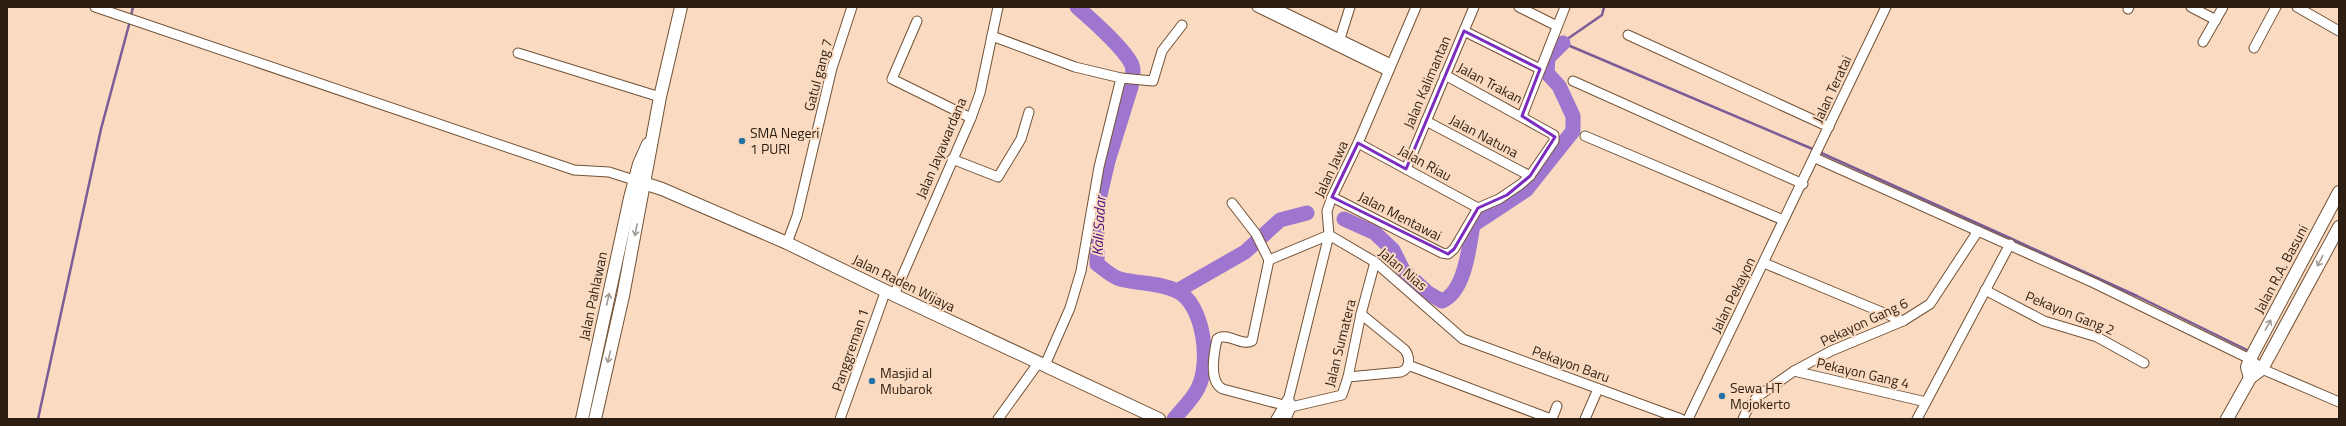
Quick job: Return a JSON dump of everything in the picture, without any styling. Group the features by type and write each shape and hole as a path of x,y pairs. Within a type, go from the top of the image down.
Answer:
{"main road":[{"path":"640,182 654,130 660,97 681,7"},
{"name":"Jalan Raden Wijaya","path":"640,182 787,242 890,293 1152,417"},
{"name":"Jalan Pahlawan","path":"582,419 640,182"},
{"name":"Jalan Pahlawan","path":"594,419 623,296 640,182"},
{"name":"Jalan R.A. Basuni","path":"2250,359 2339,192"},
{"path":"2227,419 2250,378 2262,369 2339,227"},
{"path":"2250,359 2247,367 2250,378"}],"street":[{"path":"95,7 574,170 609,172 640,182"},
{"name":"Gatul gang 7","path":"787,242 797,216 809,171 832,68 852,7"},
{"name":"Jalan Jayawardana","path":"890,293 971,118 980,93 998,7"},
{"path":"1257,7 1338,42 1390,67"},
{"path":"1273,7 1338,42"},
{"path":"1338,42 1350,7"},
{"name":"Jalan Jawa","path":"1286,419 1289,396 1329,236 1330,226 1327,211 1332,196 1358,143 1416,7"},
{"name":"Jalan Kalimantan","path":"1406,169 1474,7"},
{"path":"1519,7 1557,26"},
{"path":"1522,116 1565,7"},
{"name":"Jalan Teratai","path":"1803,184 1886,7"},
{"path":"2191,7 2216,20"},
{"path":"2203,42 2223,7"},
{"path":"2254,48 2276,7"},
{"path":"2297,7 2339,31"},
{"path":"916,20 892,79 971,118"},
{"path":"992,36 1075,66 1122,79 1153,81 1162,51 1182,25"},
{"path":"1464,31 1540,69"},
{"path":"1628,35 1830,127"},
{"path":"518,53 660,97"},
{"name":"Jalan Trakan","path":"1445,75 1522,116 1555,137 1530,176"},
{"path":"998,419 1042,364 1070,308 1081,271 1099,167 1122,79"},
{"path":"1573,81 1803,184"},
{"path":"952,159 998,177 1021,139 1029,112"},
{"name":"Jalan Natuna","path":"1426,121 1530,176"},
{"path":"1585,136 1783,220"},
{"name":"Jalan Riau","path":"1358,143 1478,208"},
{"path":"1817,153 1978,231 2010,244 2094,283 2250,359 2262,369 2339,402"},
{"path":"1478,208 1507,195 1530,176"},
{"name":"Jalan Pekayon","path":"1688,419 1764,263 1783,220 1803,184"},
{"name":"Jalan Mentawai","path":"1332,196 1442,253 1448,254 1454,249 1478,208"},
{"path":"1232,203 1256,234 1269,260 1253,339 1248,343 1222,336 1218,337 1214,382 1223,389 1287,406"},
{"name":"Pekayon Gang 6","path":"1743,419 1748,408 1757,397 1794,371 1831,351 1903,321 1930,304 1978,231"},
{"path":"1269,260 1329,236"},
{"name":"Jalan Nias","path":"1329,236 1375,262 1454,332"},
{"path":"1917,419 2010,244"},
{"name":"Jalan Sumatera","path":"1287,406 1340,396 1345,391 1361,314 1375,262"},
{"path":"1764,263 1903,321"},
{"name":"Pekayon Gang 2","path":"1985,290 2044,321 2105,341 2144,363"},
{"name":"Panggreman 1","path":"840,419 890,293"},
{"path":"1348,377 1401,372 1408,365 1409,357 1405,350 1361,314"},
{"name":"Pekayon Baru","path":"1454,332 1474,344 1681,419"},
{"path":"1408,365 1552,419 1557,406"},
{"name":"Pekayon Gang 4","path":"1794,371 1926,402"},
{"path":"1585,419 1598,389"},
{"name":"Jalan Jawa","path":"1276,419 1287,406"}],"highlighted area":[{"path":"1464,31 1540,69 1522,116 1555,137 1530,176 1507,195 1478,208 1454,249 1448,254 1332,197 1358,143 1406,169"}],"waterway":[{"path":"131,16 133,7"},
{"name":"Kali Sadar","path":"1077,7 1120,48 1131,63 1133,69 1131,87 1108,161 1097,208 1097,264 1117,278 1127,281 1163,286 1177,291 1186,298 1194,308 1199,321 1204,350 1202,377 1193,396 1174,419"},
{"path":"1563,42 1602,15 1604,7"},
{"path":"38,419 101,129 130,21"},
{"path":"1563,43 1815,150"},
{"path":"1344,219 1375,233 1393,250 1403,270 1428,293 1442,301 1450,296 1461,279 1465,268 1473,225 1526,190 1573,131 1573,116 1559,86 1547,73 1548,58 1563,43"},
{"path":"1819,152 2012,239 2011,242"},
{"path":"1177,291 1245,252 1280,220 1307,213"},
{"path":"2012,239 2137,296 2247,350"}],"place":[{"name":"SMA Negeri 1 PURI","path":"742,141"},
{"name":"Masjid al Mubarok","path":"872,381"},
{"name":"Sewa HT Mojokerto","path":"1722,396"}]}
